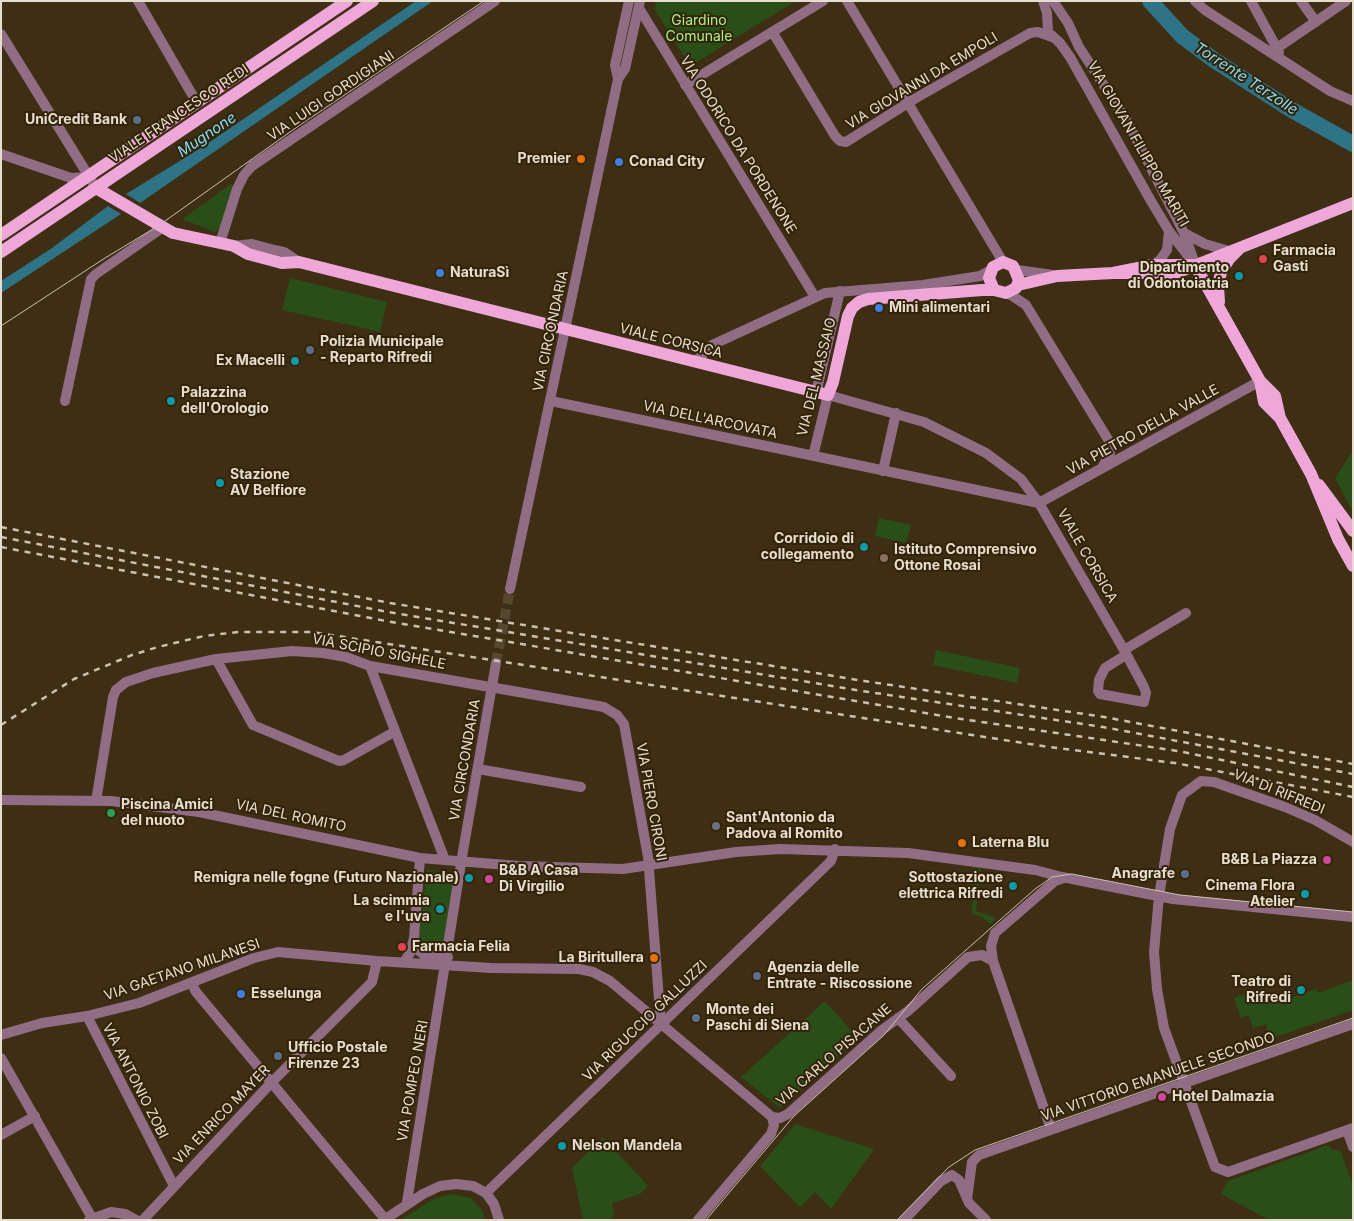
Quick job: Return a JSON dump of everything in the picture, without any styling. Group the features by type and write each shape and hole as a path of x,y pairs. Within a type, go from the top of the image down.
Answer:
{"main road":[{"name":"VIALE FRANCESCO REDI","path":"1,235 347,1"},
{"name":"VIALE FRANCESCO REDI","path":"1,252 373,1"},
{"name":"VIALE CORSICA","path":"96,188 173,233 234,246 248,254 282,263 300,262 822,394"},
{"path":"853,306 868,299 1013,289 1057,276 1113,273 1176,273 1229,250 1353,203"},
{"path":"1220,307 1218,290 1221,272 1229,259 1244,245"},
{"path":"994,290 989,281 991,270 995,265 1004,262 1014,266 1019,274 1013,289"},
{"path":"1113,273 1154,265 1195,265"},
{"name":"VIA GIOVAN FILIPPO MARITI","path":"1195,265 1260,381 1276,396 1280,418 1311,474 1338,539 1353,566"},
{"name":"VIA DEL MASSAIO","path":"822,394 833,382 847,320 853,306"},
{"name":"VIA GIOVAN FILIPPO MARITI","path":"1311,474 1353,531"}],"street":[{"path":"138,1 197,103"},
{"name":"VIA LUIGI GORDIGIANI","path":"220,243 237,189 244,175 252,166 495,1"},
{"name":"VIA CIRCONDARIA","path":"618,79 615,65 629,1"},
{"path":"685,86 823,1"},
{"path":"847,1 1004,262"},
{"name":"VIA GIOVAN FILIPPO MARITI","path":"1043,1 1048,31 1070,57 1170,231 1195,265"},
{"name":"VIA GIOVAN FILIPPO MARITI","path":"1053,1 1079,47 1121,111 1184,233 1195,265"},
{"path":"1195,1 1205,10 1279,52 1330,91 1353,101"},
{"path":"1251,1 1279,52"},
{"path":"1301,1 1316,22"},
{"path":"1279,52 1346,1"},
{"name":"VIA CIRCONDARIA","path":"510,589 618,79 625,69 640,4"},
{"name":"VIA ODORICO DA PORDENONE","path":"640,4 685,86 815,297"},
{"path":"1047,24 1056,16 1067,23 1064,36 1054,38"},
{"name":"VIA GIOVANNI DA EMPOLI","path":"773,33 840,141 846,142 908,103 1030,33 1038,32 1054,38"},
{"path":"1,34 96,188"},
{"path":"1,154 71,178 88,177"},
{"path":"65,401 91,280 96,274 162,228"},
{"path":"1154,265 1166,253 1170,241 1170,231"},
{"path":"1184,233 1205,244 1229,250"},
{"path":"695,362 712,345 815,297 840,291 923,285 980,276 991,270"},
{"path":"1017,270 1057,276"},
{"path":"1013,289 1026,305 1109,441 1111,450 1109,458 1098,470"},
{"path":"840,291 853,306"},
{"name":"VIA DEL MASSAIO","path":"813,456 840,291"},
{"name":"VIA PIETRO DELLA VALLE","path":"1039,503 1260,381"},
{"name":"VIALE CORSICA","path":"822,394 896,413 952,434 986,453 1022,480 1039,503 1125,653 1146,693 1144,702 1100,694 1098,691 1100,680 1105,668 1125,653 1186,613"},
{"name":"VIA DELL'ARCOVATA","path":"551,401 1039,503"},
{"path":"883,471 896,413"},
{"path":"1008,497 1017,493 1022,480"},
{"name":"VIA SCIPIO SIGHELE","path":"96,801 113,697 116,690 126,682 154,673 216,658 284,652 315,652 346,657 370,666 492,686"},
{"path":"216,658 253,725 339,761 394,732"},
{"name":"VIA CIRCONDARIA","path":"447,961 496,663"},
{"path":"370,666 445,860"},
{"name":"VIA PIERO CIRONI","path":"492,686 604,707 620,718 624,724 649,866 661,1025"},
{"path":"478,769 581,787"},
{"name":"VIA DI RIFREDI","path":"1159,896 1170,829 1178,805 1182,795 1201,780 1214,782 1285,807 1349,839"},
{"name":"VIA DEL ROMITO","path":"1,800 96,801 199,812 420,858 462,862 580,869 622,869 736,852 780,849 835,849 950,857 1042,871 1064,878 1159,896 1353,917"},
{"path":"823,849 823,868"},
{"name":"VIA RIGUCCIO GALLUZZI","path":"486,1193 823,868 834,857 835,849"},
{"path":"404,962 410,953 414,938 420,858"},
{"path":"1051,1129 994,961 991,946 995,933 1055,881 1064,878"},
{"path":"1159,896 1154,941 1157,989 1164,1028 1215,1167 1228,1172 1350,1129 1353,1147"},
{"path":"414,938 419,951 423,954 447,961 506,969 579,969 593,972 610,981 772,1117"},
{"name":"VIA GAETANO MILANESI","path":"1,1034 42,1023 87,1016 139,1003 192,984 254,958 278,952 377,961 447,961"},
{"name":"VIA CARLO PISACANE","path":"698,1220 771,1134 774,1124 772,1117 782,1118 788,1114 968,957 982,955 994,961"},
{"name":"VIA ENRICO MAYER","path":"143,1220 272,1082 372,982 377,961"},
{"name":"VIA POMPEO NERI","path":"407,1202 447,961"},
{"path":"192,984 212,1011 384,1220 407,1202 448,1184 468,1185 486,1193 494,1204 498,1220"},
{"name":"VIA ANTONIO ZOBI","path":"87,1016 174,1186"},
{"path":"898,1018 950,1076"},
{"name":"VIA VITTORIO EMANUELE SECONDO","path":"967,1199 973,1159 979,1155 1353,1024"},
{"path":"1,1058 91,1219 104,1213 116,1213 136,1220"},
{"path":"1,1135 35,1116"},
{"path":"904,1220 941,1182 950,1176 955,1176 959,1180 967,1199 986,1220"}],"green space":[{"name":"Giardino Comunale","path":"656,1 796,1 690,66 655,10"},
{"path":"231,184 233,186 222,227 215,232 182,219"},
{"path":"290,278 387,302 380,332 282,310"},
{"path":"1353,451 1353,512 1335,478"},
{"path":"879,518 911,525 906,543 875,536"},
{"path":"936,650 1020,668 1017,683 933,665"},
{"path":"973,868 981,869 976,911 994,917 996,919 990,924 982,917 972,914"},
{"path":"427,870 455,874 442,953 422,950 419,935"},
{"path":"1353,980 1353,1010 1270,1039 1266,1024 1253,1028 1249,1015 1241,1018 1234,998 1252,992 1255,1002 1284,992 1287,999 1316,989 1318,993"},
{"path":"825,1001 858,1038 780,1108 741,1077"},
{"path":"795,1124 874,1149 831,1209 815,1192 800,1207 760,1166"},
{"path":"603,1137 648,1186 640,1194 612,1203 614,1216 610,1220 583,1220 572,1168"},
{"path":"1328,1145 1333,1150 1341,1151 1353,1186 1353,1220 1269,1220 1221,1194 1228,1181"},
{"path":"452,1194 471,1198 482,1210 485,1220 401,1220 433,1199"}],"water":[{"path":"416,1 433,1 140,203 126,194 204,146"},
{"path":"108,206 121,214 1,293 1,281 52,248"}],"waterway":[{"name":"Torrente Terzolle","path":"1150,1 1182,36 1214,60 1290,109 1353,144"}],"tunnel":[{"path":"496,663 510,589"}],"tram line":[{"path":"1,326 158,226 297,127 484,1"},
{"path":"706,1220 794,1116 884,1035 922,989 1035,889 1052,877 1072,874 1180,895 1353,912"},
{"path":"897,1220 949,1167 975,1150 1353,1018"}],"railway":[{"path":"1,527 390,603 864,681 1104,717 1353,764"},
{"path":"1,537 388,612 862,691 1103,727 1353,774"},
{"path":"1,547 386,621 955,718 1178,751 1353,787"},
{"path":"1,725 74,679 132,655 158,647 204,636 238,632 312,632 1049,747 1175,763 1353,797"}],"place":[{"name":"UniCredit Bank","path":"137,120"},
{"name":"Premier","path":"581,159"},
{"name":"Conad City","path":"619,162"},
{"name":"Farmacia Gasti","path":"1263,259"},
{"name":"NaturaSì","path":"440,273"},
{"name":"Dipartimento di Odontoiatria","path":"1239,276"},
{"name":"Mini alimentari","path":"879,308"},
{"name":"Polizia Municipale - Reparto Rifredi","path":"310,350"},
{"name":"Ex Macelli","path":"295,361"},
{"name":"Palazzina dell'Orologio","path":"171,401"},
{"name":"Stazione AV Belfiore","path":"220,483"},
{"name":"Corridoio di collegamento","path":"864,547"},
{"name":"Istituto Comprensivo Ottone Rosai","path":"884,558"},
{"name":"Piscina Amici del nuoto","path":"111,813"},
{"name":"Sant'Antonio da Padova al Romito","path":"716,826"},
{"name":"Laterna Blu","path":"962,843"},
{"name":"B&B La Piazza","path":"1327,860"},
{"name":"Anagrafe","path":"1185,874"},
{"name":"Remigra nelle fogne (Futuro Nazionale)","path":"469,878"},
{"name":"B&B A Casa Di Virgilio","path":"489,879"},
{"name":"Sottostazione elettrica Rifredi","path":"1013,886"},
{"name":"Cinema Flora Atelier","path":"1305,894"},
{"name":"La scimmia e l'uva","path":"440,909"},
{"name":"Farmacia Felia","path":"402,947"},
{"name":"La Biritullera","path":"654,958"},
{"name":"Agenzia delle Entrate - Riscossione","path":"757,976"},
{"name":"Teatro di Rifredi","path":"1301,990"},
{"name":"Esselunga","path":"241,994"},
{"name":"Monte dei Paschi di Siena","path":"696,1018"},
{"name":"Ufficio Postale Firenze 23","path":"278,1056"},
{"name":"Hotel Dalmazia","path":"1162,1097"},
{"name":"Nelson Mandela","path":"562,1146"}],"water label":[{"name":"Mugnone","path":"207,135"}]}
